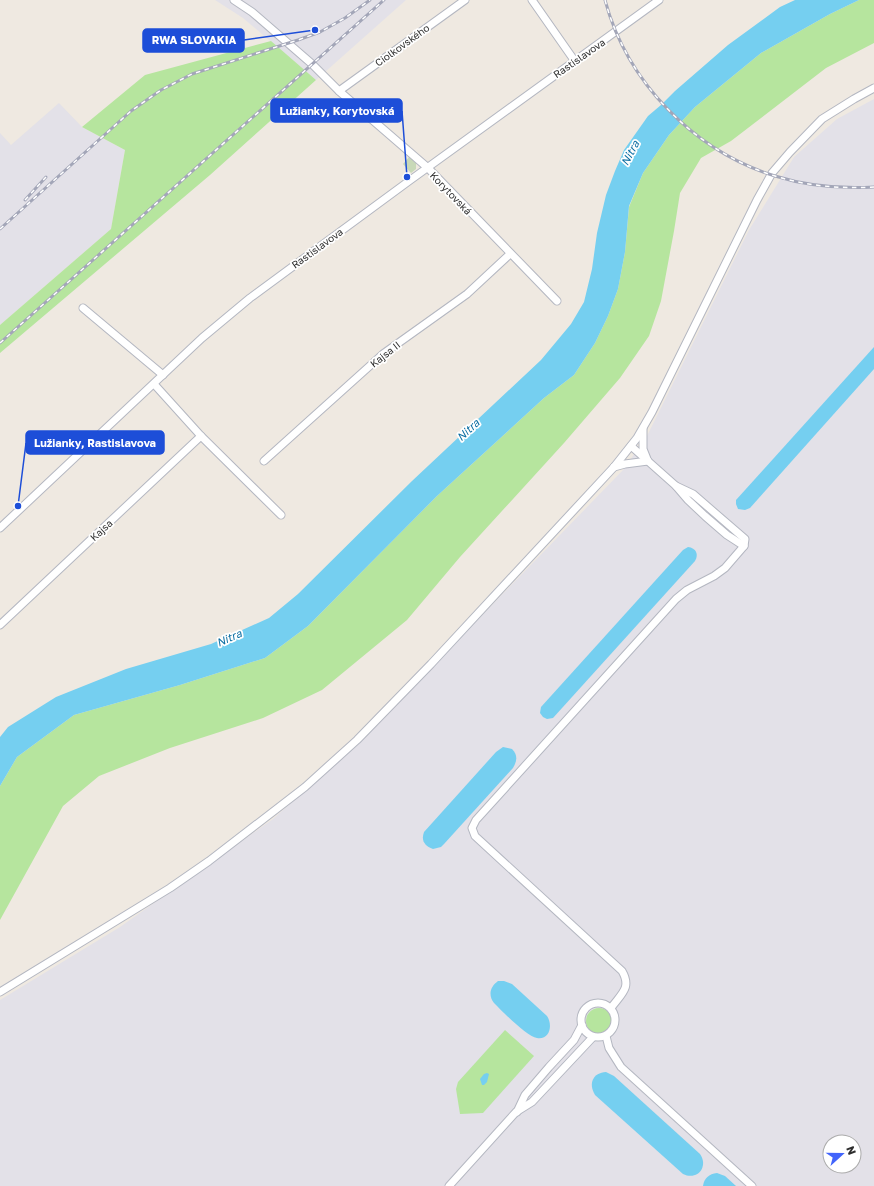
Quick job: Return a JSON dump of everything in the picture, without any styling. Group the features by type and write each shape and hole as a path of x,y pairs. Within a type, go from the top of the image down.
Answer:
{"street":[{"name":"Korytovská","path":"234,0 252,12 312,64 339,91 428,168 557,302"},
{"name":"Ciolkovského","path":"339,91 465,0"},
{"path":"532,0 574,60"},
{"name":"Rastislavova","path":"0,528 202,338 250,298 574,60 659,0"},
{"path":"0,992 209,861 305,787 357,740 425,670 614,467 643,429 700,312 772,173 822,119 874,88"},
{"name":"Kajsa II","path":"264,460 383,354 467,294 510,254"},
{"path":"83,308 164,375"},
{"path":"154,384 201,436 281,515"},
{"path":"643,429 643,449 648,461"},
{"name":"Kajsa","path":"0,625 201,436"},
{"path":"611,1008 626,987 627,978 622,971 475,836 472,828 476,820 676,600 687,590 714,576 725,568 744,546 727,535 705,516 676,486 631,446"},
{"path":"614,467 648,461"},
{"path":"597,1003 604,1004 611,1008 616,1020 615,1026 611,1032 600,1038 593,1037 584,1030 581,1017 584,1010 590,1005 597,1003"},
{"path":"450,1185 516,1112 525,1095 574,1040 582,1025"},
{"path":"606,1036 609,1048 621,1067 752,1186"},
{"path":"516,1112 532,1102 593,1037"}],"shaded area":[{"path":"215,0 406,0 316,80 243,18"},
{"path":"874,99 874,1186 0,1186 0,1000 120,927 273,819 358,743 623,470 647,436 749,230 794,157 837,119"},
{"path":"59,103 82,127 125,150 111,229 0,325 0,133 11,145"}],"green space":[{"path":"859,0 874,0 874,43 826,68 731,141 701,158 680,193 661,301 649,336 620,378 564,443 460,557 407,620 322,690 263,718 170,748 99,776 63,806 0,920 0,786 17,757 74,715 180,685 265,658 308,626 437,496 544,398 574,375 595,343 608,316 618,289 625,252 629,207 643,173 669,135 695,107 761,53 830,14"},
{"path":"271,41 316,80 210,175 0,353 0,325 111,229 125,150 82,127 145,75"},
{"path":"410,156 416,162 416,169 411,173 403,164"},
{"path":"599,1008 608,1012 612,1021 608,1030 599,1034 590,1030 586,1021 590,1012"},
{"path":"505,1030 534,1056 483,1113 460,1114 456,1089 458,1082"}],"water":[{"name":"Nitra","path":"795,0 859,0 830,14 761,53 695,107 669,135 643,173 629,206 625,252 618,289 608,316 595,343 574,375 544,398 437,496 308,626 265,658 180,685 74,715 17,757 0,786 0,737 8,727 56,697 126,669 211,644 269,618 298,594 412,481 541,360 571,324 584,302 606,195 624,150 648,116 675,91 728,45 780,7"},
{"path":"874,347 874,369 750,508 745,510 738,509 736,500"},
{"path":"688,547 695,550 697,554 695,561 553,718 547,719 543,717 540,713 541,707 683,550"},
{"path":"503,747 512,749 516,756 513,768 441,847 433,849 427,846 423,840 424,832 496,752"},
{"path":"498,981 504,981 512,984 547,1016 550,1027 545,1037 537,1038 527,1033 494,1003 491,997 491,991 493,986"},
{"path":"606,1072 614,1076 700,1154 703,1164 700,1172 693,1176 683,1174 595,1095 592,1086 593,1079 598,1074"},
{"path":"487,1073 489,1074 487,1082 482,1085 480,1079"},
{"path":"717,1173 725,1176 736,1186 703,1186 707,1177"}],"railway":[{"path":"0,229 131,111 161,90 192,74 320,32 345,18 370,0"},
{"path":"0,343 384,0"},
{"path":"605,0 615,30 629,59 647,85 668,109 691,131 717,149 745,165 775,176 824,186 849,188 874,187"},
{"path":"25,200 46,177"}],"place":[{"name":"RWA SLOVAKIA","path":"315,30"},
{"name":"Lužianky, Korytovská","path":"407,177"},
{"name":"Lužianky, Rastislavova","path":"18,506"}]}
